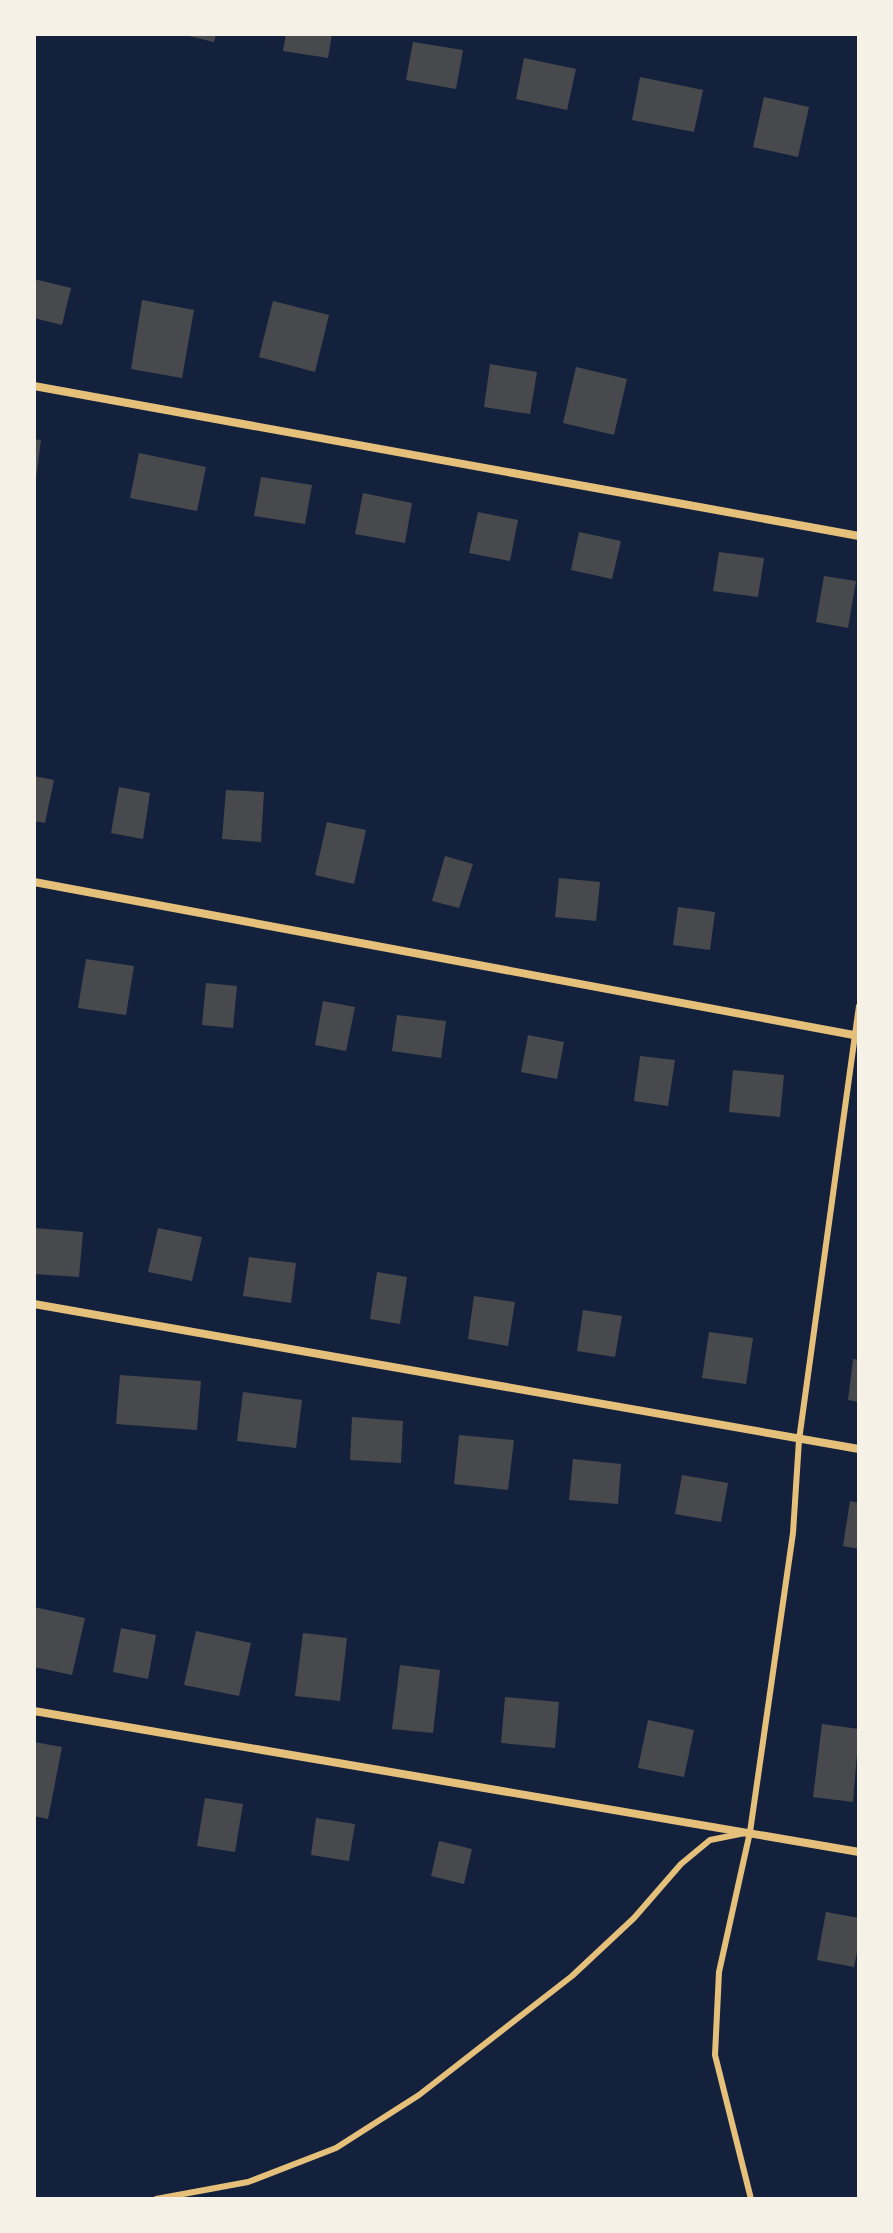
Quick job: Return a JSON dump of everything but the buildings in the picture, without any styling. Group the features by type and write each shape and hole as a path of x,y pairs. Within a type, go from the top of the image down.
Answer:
{"street":[{"path":"34,386 859,536"},
{"path":"34,882 857,1036"},
{"path":"34,1304 859,1449"},
{"path":"34,1711 859,1852"}],"lane":[{"path":"751,2199 715,2055 719,1972 750,1832 793,1533 799,1440 859,1006"},
{"path":"156,2199 248,2182 336,2148 419,2095 572,1976 634,1918 681,1864 710,1840 750,1832"}]}
